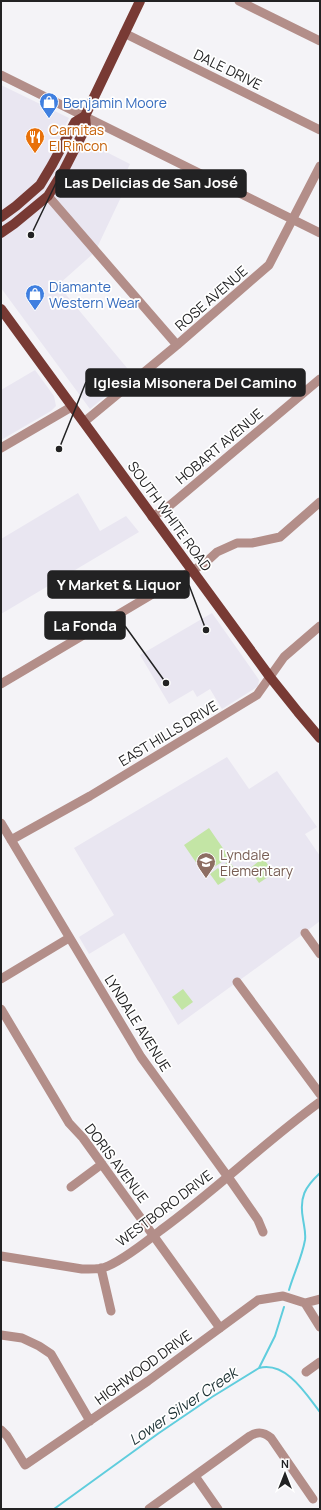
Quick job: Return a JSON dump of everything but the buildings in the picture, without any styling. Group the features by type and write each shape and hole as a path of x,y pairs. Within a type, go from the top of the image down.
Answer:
{"main road":[{"path":"1,233 48,196 64,170 86,127 85,116 140,1"},
{"path":"1,217 40,185 74,122 85,116"},
{"path":"40,185 48,196"},
{"name":"SOUTH WHITE ROAD","path":"1,309 270,677 320,738"}],"street":[{"path":"239,1 320,41"},
{"name":"DALE DRIVE","path":"124,33 320,130"},
{"path":"1,76 68,110 85,116 320,234"},
{"name":"ROSE AVENUE","path":"84,422 177,345 269,265 320,166"},
{"path":"48,196 177,345"},
{"name":"HOBART AVENUE","path":"152,517 168,507 201,480 320,379"},
{"path":"1,448 72,406"},
{"path":"1,684 192,570 217,552 237,543 252,543 280,537 320,502"},
{"name":"EAST HILLS DRIVE","path":"12,840 90,796 258,695 284,657 320,626"},
{"name":"LYNDALE AVENUE","path":"1,823 141,1057 258,1220 263,1232"},
{"path":"305,933 320,954"},
{"path":"1,979 69,938"},
{"path":"237,982 320,1094"},
{"name":"DORIS AVENUE","path":"1,1009 69,1123 83,1138 220,1328"},
{"name":"WESTBORO DRIVE","path":"1,1256 82,1269 101,1268 118,1261 188,1210 296,1120 320,1102"},
{"path":"71,1187 102,1164"},
{"path":"101,1268 111,1311"},
{"name":"HIGHWOOD DRIVE","path":"1,1430 7,1436 25,1465 90,1421 258,1300 283,1296 305,1303"},
{"path":"320,1299 305,1303 320,1327"},
{"path":"1,1335 22,1338 39,1346 51,1354 90,1421"},
{"path":"306,1372 320,1362"},
{"path":"149,1509 250,1436 262,1432 271,1438 313,1499"},
{"path":"195,1476 218,1509"}],"shaded area":[{"path":"1,85 69,118 63,130 130,164 117,192 122,195 95,252 58,285 132,374 90,409 1,288"},
{"path":"35,370 54,396 56,406 51,411 1,440 1,390"},
{"path":"78,493 100,531 126,516 139,532 1,614 1,539"},
{"path":"212,613 259,680 258,686 222,709 210,689 197,697 193,690 169,704 140,655"},
{"name":"Lyndale Elementary","path":"227,757 249,789 277,771 317,827 305,834 320,856 320,921 178,1025 124,933 89,954 79,937 114,915 74,848"}],"green space":[{"path":"209,828 229,857 204,874 184,845"},
{"path":"263,858 274,873 259,883 249,869"},
{"path":"229,861 237,872 229,878 221,867"},
{"path":"218,868 226,880 218,885 210,874"},
{"path":"183,989 193,1002 182,1010 172,997"}],"waterway":[{"path":"289,1290 305,1240 302,1211 304,1193 310,1183 320,1173"},
{"path":"259,1368 275,1336 284,1307"},
{"name":"Lower Silver Creek","path":"54,1509 159,1433 212,1397 259,1368 269,1367 278,1369 286,1374 302,1388 320,1412"}],"place":[{"name":"Benjamin Moore","path":"49,119"},
{"name":"Carnitas El Rincon","path":"35,154"},
{"name":"Las Delicias de San José","path":"31,235"},
{"name":"Diamante Western Wear","path":"35,311"},
{"name":"Iglesia Misonera Del Camino","path":"59,449"},
{"name":"Y Market & Liquor","path":"206,630"},
{"name":"La Fonda","path":"166,683"},
{"name":"Lyndale Elementary","path":"206,879"}]}
